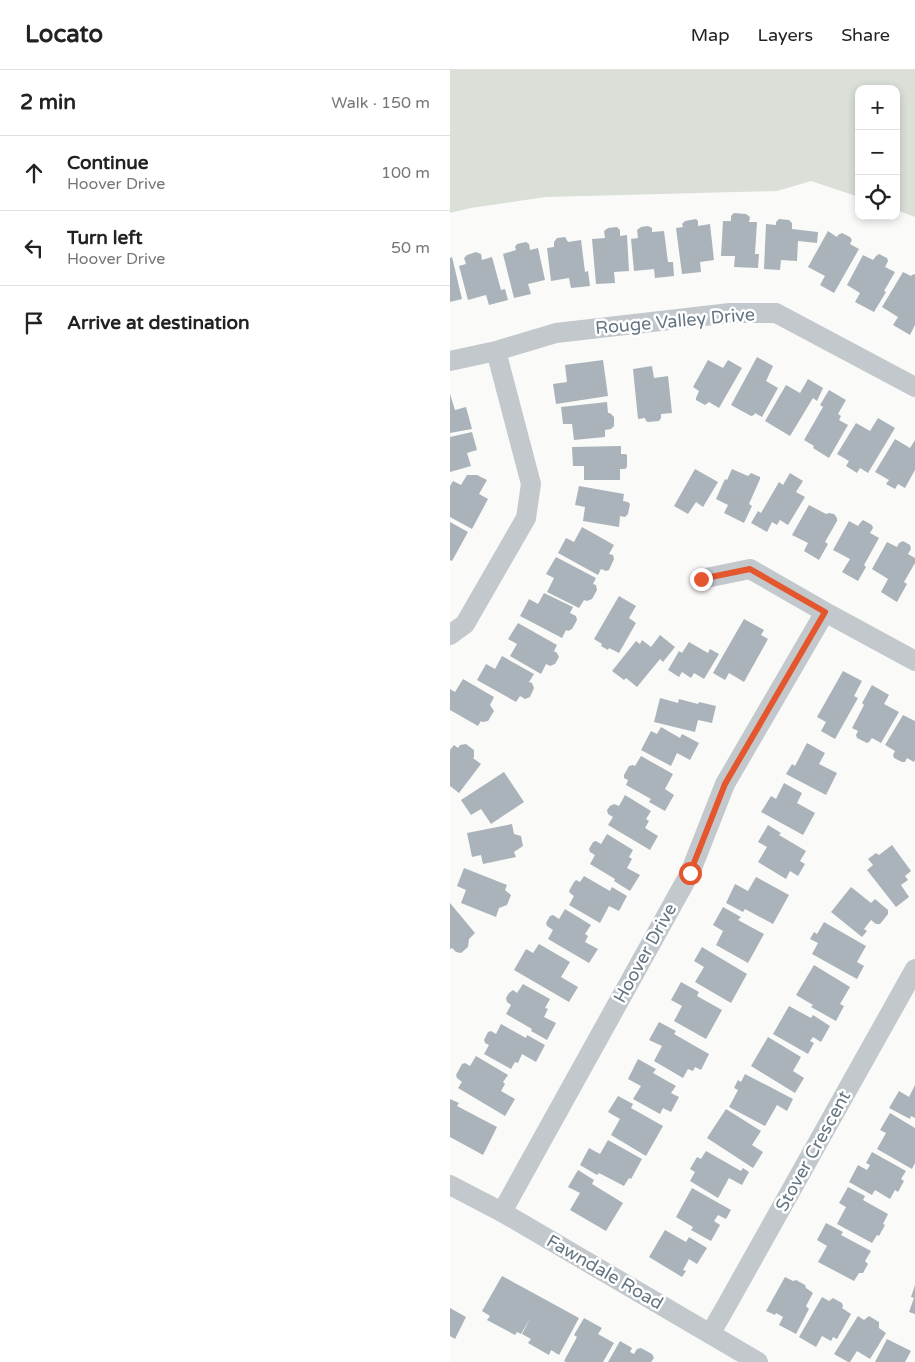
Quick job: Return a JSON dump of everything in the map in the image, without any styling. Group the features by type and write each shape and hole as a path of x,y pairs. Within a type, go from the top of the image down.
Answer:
{"street":[{"name":"Rouge Valley Drive","path":"450,361 496,352 556,333 730,313 776,313 915,387"},
{"path":"450,635 465,624 526,518 531,484 496,352"},
{"path":"701,579 750,569 915,661"},
{"name":"Hoover Drive","path":"502,1212 690,873 725,784 825,612"},
{"name":"Stover Crescent","path":"710,1334 915,969"},
{"name":"Fawndale Road","path":"450,1185 502,1212 758,1362"}],"shaded area":[{"path":"450,70 915,70 915,217 900,211 900,85 855,85 855,196 811,181 777,191 546,197 450,213"}],"building":[{"path":"734,213 746,214 750,217 749,222 757,222 755,254 759,254 758,268 734,267 735,256 721,256 723,221 731,221 731,216"},
{"path":"696,219 698,226 710,224 714,260 700,262 701,272 682,274 676,228 683,227 682,224 685,221"},
{"path":"779,219 789,220 792,223 792,229 818,232 817,243 798,241 797,261 781,260 780,270 764,269 766,224 776,225"},
{"path":"648,226 652,228 652,232 664,231 668,262 673,262 674,276 655,278 654,269 634,271 631,239 638,238 637,230"},
{"path":"617,227 620,230 620,236 627,235 629,271 614,272 615,283 596,284 592,239 605,238 604,231 608,228"},
{"path":"828,231 837,237 842,233 850,237 852,240 850,244 859,249 834,293 820,285 825,276 808,267"},
{"path":"565,237 568,242 581,240 585,272 588,271 590,286 571,288 569,278 551,281 547,248 554,247 554,242 557,238"},
{"path":"526,242 529,244 530,250 538,248 545,280 528,284 531,294 514,298 503,254 516,250 517,244"},
{"path":"476,252 481,254 482,260 492,257 501,290 505,289 508,300 489,305 486,295 468,300 459,266 466,264 464,258 467,255"},
{"path":"879,254 887,258 888,261 885,267 895,272 874,312 855,302 860,293 847,285 863,255 873,260"},
{"path":"452,257 462,299 450,302 450,258"},
{"path":"903,272 911,276 915,274 915,325 910,335 893,325 898,317 882,307"},
{"path":"757,357 773,366 766,381 778,388 762,417 755,413 751,416 731,405"},
{"path":"603,360 608,396 556,404 553,384 567,382 565,365"},
{"path":"708,360 723,368 728,360 742,368 719,408 709,402 705,405 696,400 699,391 693,387"},
{"path":"652,366 654,378 668,376 672,413 661,414 659,421 648,422 645,418 638,419 633,369"},
{"path":"808,379 823,388 817,401 813,398 790,436 765,421 786,385 800,393"},
{"path":"829,390 846,400 838,414 841,416 839,420 848,425 829,458 804,440 823,407 820,405"},
{"path":"450,394 455,410 466,407 472,429 450,433"},
{"path":"607,402 608,413 614,417 614,426 611,429 605,430 605,437 574,440 572,424 563,424 561,407"},
{"path":"878,418 895,428 868,473 860,468 857,473 846,466 849,461 837,454 856,423 870,431"},
{"path":"472,432 477,450 467,453 471,466 450,472 450,437"},
{"path":"895,439 910,448 915,440 915,470 905,488 898,484 895,489 886,484 889,480 875,472"},
{"path":"621,446 621,454 627,455 627,467 620,469 620,480 584,480 584,466 573,466 572,447"},
{"path":"695,469 718,482 703,507 696,502 688,514 674,506"},
{"path":"732,469 748,476 751,473 760,477 749,504 752,506 744,523 724,513 728,505 716,499"},
{"path":"790,473 803,481 796,492 805,497 788,525 780,520 777,525 772,522 767,532 751,523 758,511 761,513 779,482 783,485"},
{"path":"467,475 477,475 487,480 479,494 488,499 472,529 450,517 450,486 453,481 461,485"},
{"path":"579,486 624,494 623,501 630,504 628,514 625,517 620,516 619,527 583,521 585,507 575,505"},
{"path":"809,505 826,514 834,514 837,518 825,542 828,544 819,560 804,551 808,543 792,535"},
{"path":"863,520 872,525 873,528 870,533 879,538 864,565 866,567 858,581 842,572 850,559 833,550 849,521 858,526"},
{"path":"450,522 468,532 452,561 450,560"},
{"path":"582,527 614,545 609,554 613,555 614,559 609,570 601,569 598,575 558,553 566,538 574,542"},
{"path":"903,541 910,545 911,549 908,554 915,558 915,563 904,582 907,584 897,602 881,592 888,579 872,569 887,542 897,547"},
{"path":"556,557 596,578 593,584 596,585 597,590 592,599 584,600 579,608 547,592 554,578 546,574"},
{"path":"544,593 573,607 570,613 576,616 577,620 572,629 566,630 562,638 520,616 529,599 538,604"},
{"path":"619,596 636,606 629,618 636,623 619,653 609,648 608,650 594,639"},
{"path":"744,619 764,630 761,635 768,639 744,682 729,673 725,680 713,673"},
{"path":"518,623 557,645 554,651 559,657 555,664 550,666 546,664 541,674 510,656 517,644 508,639"},
{"path":"660,635 675,647 663,662 660,659 637,687 626,678 624,680 612,671 636,641 640,644 642,640 651,647"},
{"path":"689,642 708,653 710,649 719,654 704,679 694,673 691,678 682,672 679,677 668,670 679,651 682,653"},
{"path":"502,656 534,674 529,682 532,683 534,688 530,697 525,699 520,696 516,702 477,680 486,664 495,669"},
{"path":"843,671 862,681 854,696 858,698 835,739 821,731 826,722 817,717"},
{"path":"463,679 494,697 490,705 494,711 488,721 481,721 478,726 450,710 450,689 455,692"},
{"path":"872,685 889,695 884,704 899,712 881,743 872,738 867,743 857,738 858,731 852,728"},
{"path":"660,698 678,703 679,699 716,706 712,723 698,720 695,732 654,722"},
{"path":"903,715 915,721 914,762 907,758 905,762 902,762 894,758 895,751 885,745"},
{"path":"661,727 680,738 682,734 699,743 690,760 677,753 671,766 641,750 651,731 657,734"},
{"path":"807,743 825,753 819,764 837,773 826,795 786,774 792,764 795,766"},
{"path":"466,744 474,750 473,758 481,764 459,793 450,786 450,750 454,745 458,748 460,745"},
{"path":"641,756 673,774 665,789 674,795 665,811 649,802 651,799 626,785 628,780 624,778 624,775 629,766 635,766"},
{"path":"504,772 524,802 491,824 481,809 471,815 461,800"},
{"path":"784,783 802,793 797,803 815,813 803,835 761,812 771,796 776,799"},
{"path":"625,795 651,811 646,819 649,821 645,828 658,836 650,850 608,825 613,817 608,814 607,810 614,804 619,806"},
{"path":"512,824 514,834 521,836 523,846 514,852 516,857 483,864 481,855 472,857 467,833"},
{"path":"768,825 781,833 779,835 806,851 800,861 805,864 798,876 790,871 786,879 758,862 767,847 758,842"},
{"path":"607,834 633,850 629,857 632,859 627,868 640,875 630,891 614,881 615,879 590,864 595,855 589,849 593,842 596,841 601,844"},
{"path":"892,845 911,871 905,876 908,880 901,885 909,897 896,907 867,870 873,865 868,859 876,853 879,855"},
{"path":"464,868 507,885 505,890 511,895 507,905 499,908 496,917 461,903 466,890 457,886"},
{"path":"584,876 610,891 612,887 627,896 619,911 609,906 600,923 569,905 574,896 569,891 576,880 580,882"},
{"path":"756,877 789,895 773,924 745,909 743,912 726,903 735,884 748,891"},
{"path":"851,887 871,903 875,899 888,910 888,914 880,924 876,924 871,920 864,929 867,931 862,937 831,912"},
{"path":"450,903 475,933 469,939 468,947 461,953 456,952 452,948 450,949"},
{"path":"723,907 741,917 738,920 764,934 748,963 716,945 723,931 713,925"},
{"path":"565,909 591,925 585,934 588,936 585,942 598,949 589,963 548,939 553,930 546,923 550,916 553,915 559,919"},
{"path":"824,922 866,946 857,962 864,966 857,979 812,954 818,943 810,939 814,932 817,934"},
{"path":"539,944 570,962 561,977 578,987 569,1002 514,970 526,949 533,953"},
{"path":"702,947 747,974 731,1003 695,982 704,967 694,961"},
{"path":"814,965 850,987 840,1004 844,1006 836,1021 811,1007 813,1005 796,995"},
{"path":"681,982 699,992 697,996 722,1010 706,1039 674,1021 682,1006 671,1000"},
{"path":"523,984 550,999 545,1008 548,1009 544,1017 556,1023 547,1040 506,1014 511,1005 507,1002 506,998 513,990 517,993"},
{"path":"789,1006 811,1018 813,1015 830,1026 821,1042 813,1037 810,1041 814,1043 808,1054 773,1034"},
{"path":"659,1022 676,1031 674,1034 709,1054 701,1070 695,1067 693,1071 688,1069 683,1078 654,1061 662,1046 649,1040"},
{"path":"501,1024 526,1038 527,1035 545,1045 536,1062 522,1054 518,1063 515,1062 511,1069 484,1054 489,1045 484,1040 488,1032 491,1031 496,1034"},
{"path":"768,1037 801,1057 793,1071 804,1078 795,1093 751,1066"},
{"path":"476,1056 508,1075 503,1082 505,1084 501,1091 515,1099 505,1116 458,1088 462,1082 456,1075 462,1064 465,1063 470,1066"},
{"path":"638,1059 656,1069 653,1073 676,1086 671,1093 679,1097 671,1112 663,1108 660,1114 633,1099 641,1086 628,1079"},
{"path":"745,1074 793,1099 787,1111 777,1105 765,1126 729,1107 738,1090 734,1088 738,1080 741,1082"},
{"path":"915,1085 915,1118 911,1116 910,1119 889,1108 899,1091 909,1097"},
{"path":"618,1096 633,1104 631,1108 663,1126 646,1156 611,1135 620,1119 608,1112"},
{"path":"450,1099 459,1103 457,1106 497,1127 483,1155 450,1137"},
{"path":"726,1109 761,1131 752,1145 763,1152 753,1168 707,1138"},
{"path":"890,1113 915,1128 915,1163 912,1169 877,1149 886,1133 880,1130"},
{"path":"608,1140 642,1159 631,1179 629,1178 624,1186 599,1173 597,1175 580,1165 589,1148 600,1154"},
{"path":"706,1151 741,1171 743,1168 749,1172 742,1185 729,1178 718,1198 690,1181 695,1172 690,1169 697,1157 701,1159"},
{"path":"872,1152 906,1171 901,1179 904,1181 898,1192 895,1190 890,1199 875,1190 872,1195 849,1182 858,1165 867,1170 870,1165 866,1163"},
{"path":"578,1170 594,1180 592,1184 623,1203 606,1231 570,1210 580,1193 568,1187"},
{"path":"848,1187 865,1196 863,1200 888,1214 879,1236 877,1235 872,1243 837,1224 846,1207 839,1203"},
{"path":"692,1188 731,1210 726,1219 718,1215 714,1221 720,1225 711,1241 691,1230 693,1227 676,1217"},
{"path":"826,1223 843,1232 841,1235 871,1251 865,1261 868,1264 863,1273 859,1273 854,1281 818,1262 827,1246 817,1240"},
{"path":"665,1230 686,1242 689,1237 707,1248 697,1264 689,1259 683,1270 686,1271 682,1277 649,1257"},
{"path":"502,1276 579,1318 559,1355 551,1350 549,1355 528,1343 531,1339 522,1334 531,1317 521,1334 517,1332 515,1335 487,1320 490,1316 482,1311"},
{"path":"785,1277 805,1285 813,1293 806,1306 809,1309 796,1334 779,1325 783,1317 766,1311"},
{"path":"915,1285 915,1314 909,1312 914,1298 911,1297"},
{"path":"822,1297 829,1301 833,1298 842,1303 842,1308 851,1314 837,1339 833,1337 831,1341 822,1336 816,1347 799,1337"},
{"path":"450,1308 466,1317 455,1339 450,1336"},
{"path":"858,1316 864,1320 869,1316 879,1322 879,1328 886,1333 870,1359 857,1351 850,1362 848,1362 834,1354"},
{"path":"584,1318 602,1328 598,1334 614,1343 603,1362 564,1361 577,1337 574,1335"},
{"path":"887,1339 911,1351 905,1362 875,1362"},
{"path":"620,1341 632,1348 630,1352 634,1354 637,1349 641,1348 652,1354 654,1358 651,1362 608,1362"}],"route":[{"path":"690,873 725,784 825,612 750,569 701,579"}]}
